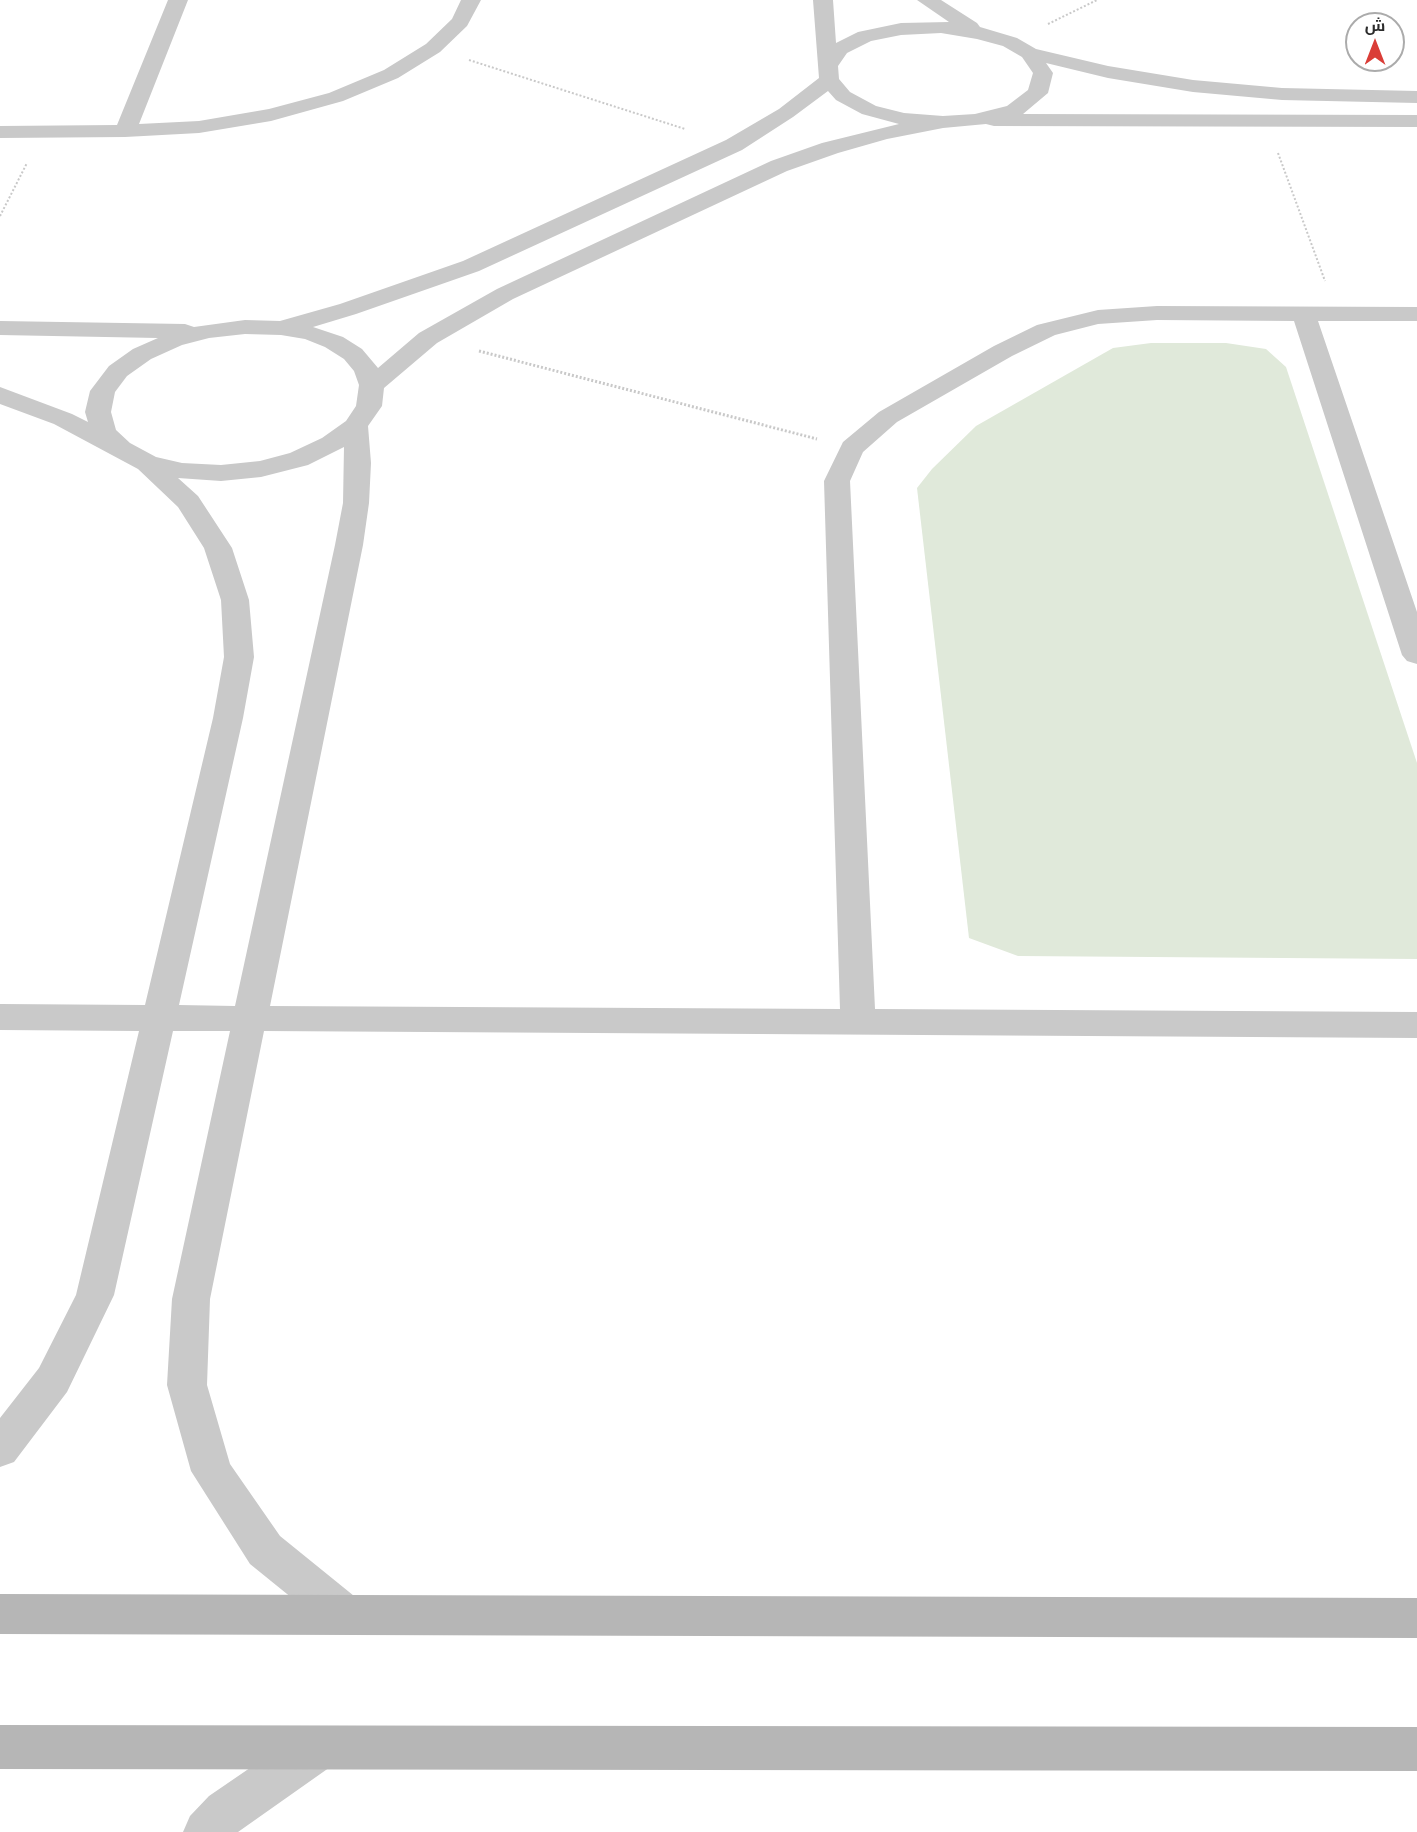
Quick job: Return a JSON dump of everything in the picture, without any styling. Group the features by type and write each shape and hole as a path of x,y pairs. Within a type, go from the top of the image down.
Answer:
{"street":[{"path":"125,132 178,0"},
{"path":"0,132 125,132 199,127 271,115 336,97 391,74 433,48 460,22 471,0"},
{"path":"823,0 829,73 843,96 869,110 904,119 943,122"},
{"path":"927,0 980,33"},
{"path":"281,328 348,309 471,266 734,145 786,113 829,73 840,49 865,36 911,28 941,27 980,33 1010,42 1029,53 1108,72 1193,86 1282,94 1417,97"},
{"path":"975,120 1014,110 1038,93 1044,73 1029,53"},
{"path":"372,385 428,338 505,294 779,166 830,148 885,133 943,122 975,120 1417,121"},
{"path":"858,1022 837,481 852,448 888,417 1004,351 1046,330 1098,317 1157,313 1417,314"},
{"path":"1304,314 1417,655"},
{"path":"0,328 208,331 245,327 281,328 310,333 334,342 353,354 366,369 372,385 369,406 355,426 331,444 309,454 261,469 221,473 182,471 134,456 63,419 0,395"},
{"path":"0,1449 53,1380 95,1295 228,718 239,657 235,600 218,548 188,502 104,432 98,412 103,391 118,371 142,354 173,340 208,331"},
{"path":"344,1614 265,1550 258,1540 212,1471 187,1385 191,1299 349,545 356,503 358,463 355,426"},
{"path":"0,1017 1417,1025"},
{"path":"0,1614 1417,1618"},
{"path":"0,1747 1417,1749"},
{"path":"206,1832 225,1812 317,1749"}],"path":[{"path":"1010,42 1097,0"},
{"path":"433,48 734,145"},
{"path":"1267,121 1337,314"},
{"path":"0,216 43,132"},
{"path":"428,338 852,448"}],"green space":[{"path":"1151,343 1226,343 1266,349 1286,367 1417,763 1417,959 1018,956 969,938 917,488 932,469 976,426 1113,348"}]}
